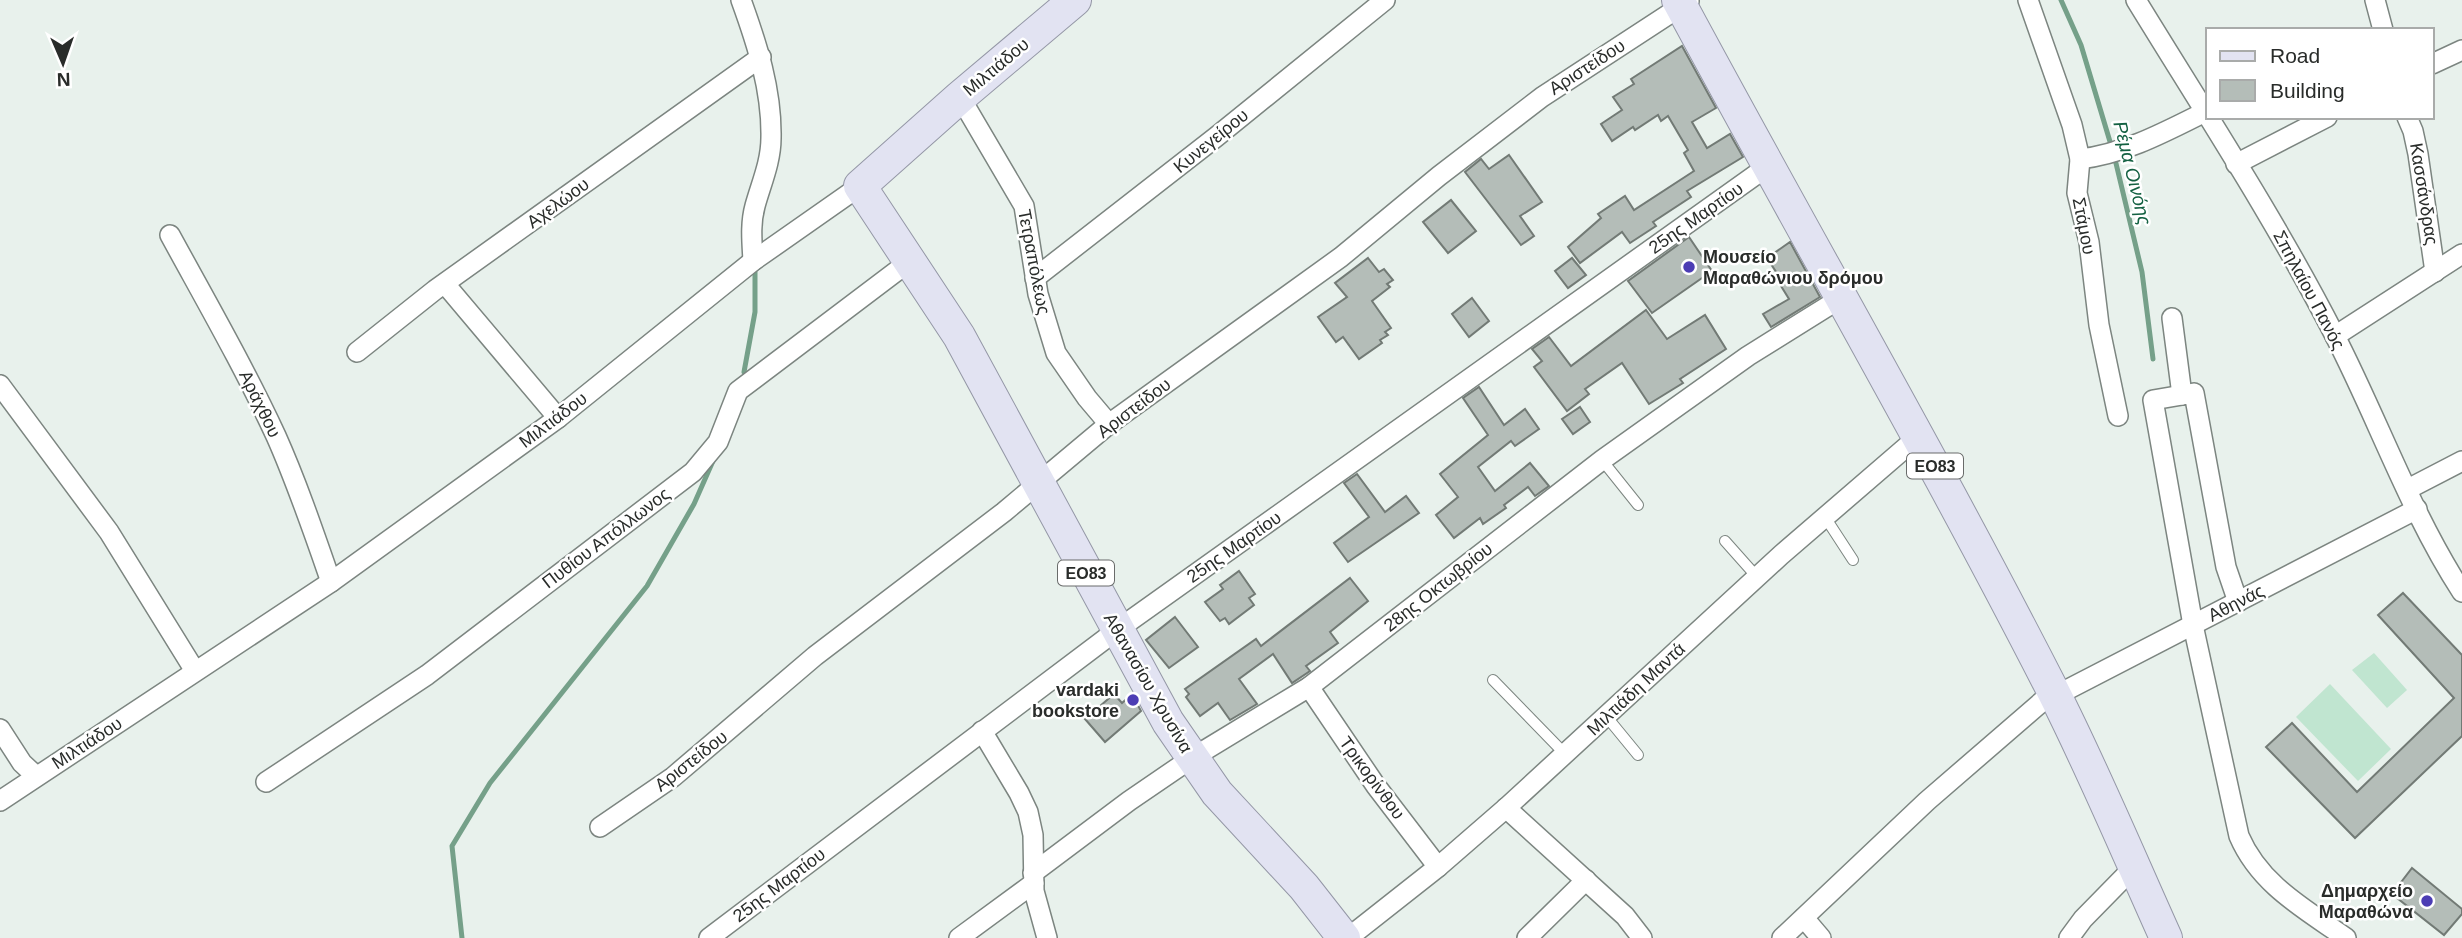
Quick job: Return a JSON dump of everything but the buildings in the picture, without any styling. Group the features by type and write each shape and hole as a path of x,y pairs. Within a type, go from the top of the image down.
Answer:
{"main road":[{"name":"Μιλτιάδου","path":"860,186 1073,1"},
{"name":"ΕΟ83","path":"1683,2 1768,166 1919,436 2054,694 2166,938"},
{"name":"Αθανασίου Χρυσίνα","path":"860,186 959,336 1168,722 1232,810 1304,887 1346,938"}],"street":[{"path":"741,0 761,57 771,138 768,164 754,208 751,229 753,261"},
{"name":"Κυνεγείρου","path":"1035,278 1216,137 1385,0"},
{"name":"Στάμου","path":"2028,0 2072,125 2080,159 2077,193 2089,242 2099,325 2118,416"},
{"name":"Σπηλαίου Πανός","path":"2136,0 2206,115"},
{"path":"2375,0 2382,28"},
{"name":"Αριστείδου","path":"600,827 673,777 815,656 1004,512 1109,424 1341,257 1439,176 1542,97 1683,2"},
{"path":"2434,63 2462,50"},
{"name":"Αχελώου","path":"357,352 445,284 761,57"},
{"name":"Τετραπόλεως","path":"960,97 1024,205 1042,312 1056,353 1109,424"},
{"path":"2080,159 2127,148 2204,112"},
{"name":"Σπηλαίου Πανός","path":"2208,119 2279,232 2335,336 2417,509 2462,592"},
{"path":"2236,164 2323,119"},
{"name":"Κασσάνδρας","path":"2408,119 2418,154 2435,272"},
{"name":"25ης Μαρτίου","path":"709,938 1117,630 1768,166"},
{"name":"Μιλτιάδου","path":"0,800 331,582 558,418 753,261 860,186"},
{"name":"Αράχθου","path":"170,235 275,433 331,582"},
{"path":"2335,336 2462,254"},
{"name":"Πυθίου Απόλλωνος","path":"266,782 427,675 693,472 716,446 738,391 910,261"},
{"path":"445,284 558,418"},
{"name":"28ης Οκτωβρίου","path":"959,938 1129,801 1192,758 1309,687 1602,460 1748,356 1841,298"},
{"path":"2172,318 2182,395"},
{"path":"0,385 109,532 195,671"},
{"path":"2238,602 2226,567 2194,393 2153,400 2193,625 2235,822 2244,846 2270,883 2346,938"},
{"name":"Μιλτιάδη Μαντά","path":"1346,938 1438,867 1506,808 1757,577 1919,436"},
{"path":"2408,489 2462,461"},
{"name":"Αθηνάς","path":"1782,938 1927,801 2054,694 2417,509"},
{"name":"Τρικορίνθου","path":"1309,687 1376,786 1438,867"},
{"path":"0,729 22,763 36,776"},
{"path":"982,732 1020,793 1028,812 1037,903 1047,938"},
{"path":"1506,808 1626,916 1642,938"},
{"path":"2069,938 2083,919 2134,867"},
{"path":"1527,938 1586,880"},
{"path":"1804,918 1821,938"}],"lane":[{"path":"1602,460 1638,505"},
{"path":"1825,517 1853,560"},
{"path":"1725,541 1757,577"},
{"path":"1493,680 1565,754"},
{"path":"1606,716 1638,755"}],"green space":[{"path":"2374,653 2407,690 2387,708 2352,670"},
{"path":"2330,684 2391,749 2358,781 2296,717"}],"waterway":[{"name":"Ρέμα Οινόης","path":"2061,0 2081,45 2114,155 2142,272 2153,359"},
{"path":"744,372 755,312 755,267"},
{"path":"462,938 452,846 490,783 647,586 694,504 713,461"}],"place":[{"name":"Μουσείο Μαραθώνιου δρόμου","path":"1689,267"},
{"name":"vardaki bookstore","path":"1133,700"},
{"name":"Δημαρχείο Μαραθώνα","path":"2427,901"}]}
